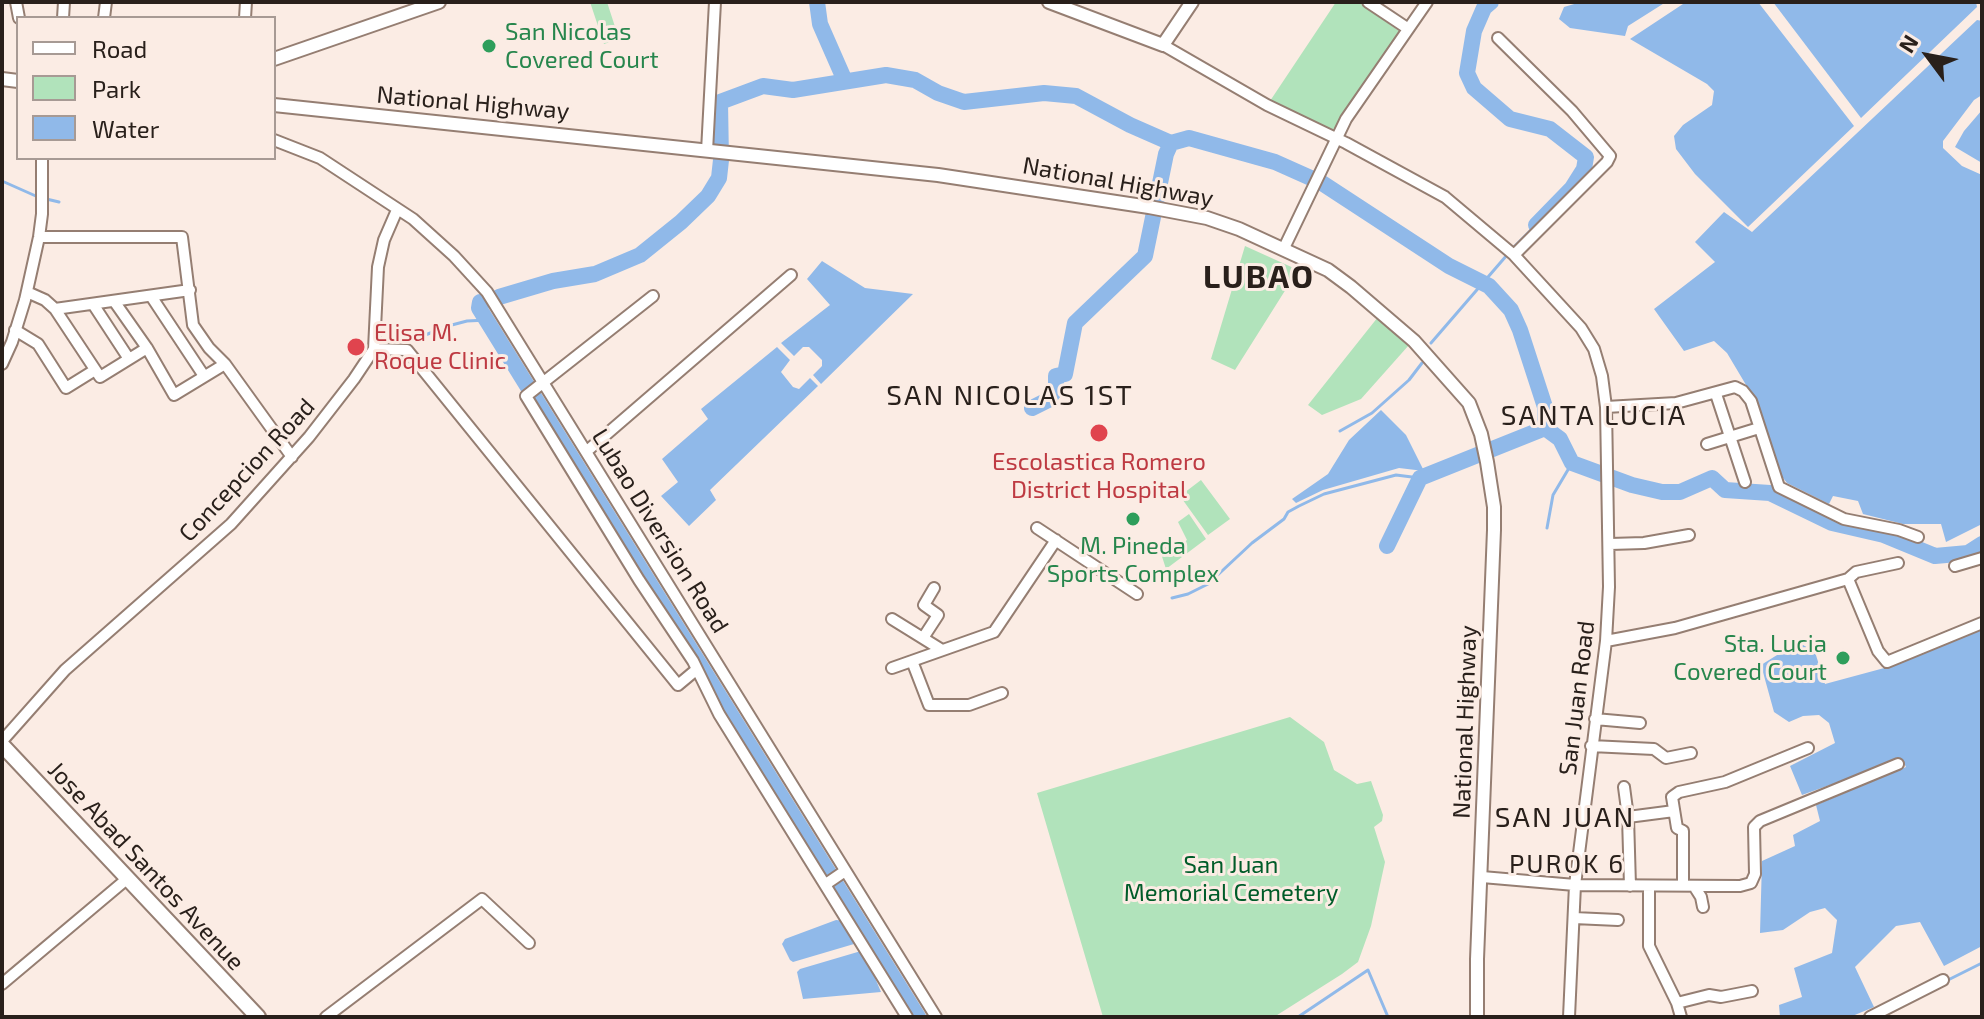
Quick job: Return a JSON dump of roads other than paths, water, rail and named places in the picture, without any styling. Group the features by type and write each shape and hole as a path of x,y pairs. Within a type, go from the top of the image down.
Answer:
{"highway":[{"name":"Jose Abad Santos Avenue","path":"2,743 258,1017"}],"main road":[{"path":"276,58 439,2"},
{"path":"1049,2 1163,45 1192,2"},
{"name":"National Highway","path":"276,105 938,175 1149,207 1207,218 1284,248 1328,270 1414,341 1469,403 1481,434 1487,462 1494,530 1477,1017"}],"street":[{"path":"709,152 715,2"},
{"path":"1368,2 1407,28"},
{"path":"1284,248 1346,119 1427,2"},
{"path":"1498,38 1572,111 1610,156 1511,252"},
{"name":"San Juan Road","path":"1163,45 1267,105 1445,197 1511,252 1581,328 1594,349 1606,407 1610,544 1606,641 1575,885 1569,1017"},
{"name":"Lubao Diversion Road","path":"276,141 320,158 397,210 437,239 487,292 843,872 936,1017"},
{"path":"2,364 27,292 39,237 42,160"},
{"path":"397,210 384,240 378,267 374,349 407,350 678,685 696,670"},
{"path":"39,237 182,237 193,325 292,457"},
{"path":"587,451 791,275"},
{"path":"55,309 190,290"},
{"path":"27,292 45,300 55,309 100,377 147,348"},
{"path":"151,296 204,376"},
{"path":"653,296 526,396 907,1017"},
{"path":"114,301 147,348 174,395 225,364"},
{"path":"93,304 129,359"},
{"path":"15,330 38,344 66,388 95,370"},
{"name":"Concepcion Road","path":"2,743 65,670 125,615 207,548 292,457 374,349"},
{"path":"1606,407 1676,403 1735,387 1751,401 1779,487 1785,492 1844,519 1918,537"},
{"path":"1716,394 1745,482"},
{"path":"1707,444 1759,428"},
{"path":"1037,528 1137,594"},
{"path":"1610,544 1644,543 1689,535"},
{"path":"892,668 994,632 1056,540"},
{"path":"1955,566 1982,558"},
{"path":"1606,641 1675,628 1848,579 1856,572 1898,563"},
{"path":"1848,579 1878,651 1887,662 1982,623"},
{"path":"923,638 938,615 924,605 934,588"},
{"path":"892,619 942,650"},
{"path":"912,661 929,705 969,705 1002,693"},
{"path":"1595,719 1640,723"},
{"path":"1591,746 1654,749 1666,758 1691,753"},
{"path":"1703,907 1701,897 1689,886 1683,831 1677,828 1672,797 1679,792 1725,782 1808,748"},
{"path":"1482,877 1575,885 1740,886 1751,883 1755,874 1754,827 1760,821 1898,764"},
{"path":"1624,787 1630,886"},
{"path":"1628,817 1674,811"},
{"path":"827,883 843,872"},
{"path":"2,984 128,878"},
{"path":"1649,886 1649,946 1681,1017"},
{"path":"326,1017 482,899 529,943"},
{"path":"1574,918 1618,920"},
{"path":"1870,1017 1943,980"},
{"path":"1677,1003 1709,995 1721,997 1752,991"}],"water":[{"path":"1581,2 1666,2 1628,26 1625,36 1570,28 1559,19 1564,7"},
{"path":"1686,2 1758,2 1854,126 1748,227 1695,174 1676,149 1674,136 1683,125 1712,105 1714,91 1630,39"},
{"path":"1773,2 1976,2 1977,7 1861,118"},
{"path":"1977,20 1982,21 1982,95 1974,100 1943,141 1943,148 1962,166 1982,175 1982,524 1946,542 1941,524 1903,524 1863,514 1858,501 1833,496 1829,504 1787,483 1776,469 1755,400 1727,353 1714,341 1684,351 1654,309 1715,262 1695,242 1724,212 1752,232"},
{"path":"1982,110 1982,163 1955,147"},
{"path":"822,261 865,288 913,294 821,384 813,375 822,366 822,360 809,347 803,347 794,356 781,343 830,305 807,279"},
{"path":"777,347 790,360 781,372 793,387 799,389 810,378 818,386 710,490 716,500 689,526 661,496 678,482 662,459 708,419 701,409"},
{"path":"1381,410 1406,435 1424,471 1399,468 1323,490 1296,503 1292,499 1328,474 1349,440"},
{"path":"1982,628 1982,946 1944,966 1920,922 1896,926 1855,967 1874,1007 1850,1017 1780,1017 1779,1005 1802,997 1794,968 1832,953 1837,920 1825,908 1810,912 1783,930 1760,933 1762,861 1795,846 1793,835 1820,821 1816,805 1906,767 1902,759 1802,795 1790,766 1835,743 1829,723 1819,715 1803,716 1789,722 1774,712 1761,665 1798,642 1815,652 1825,684 1888,667"},
{"path":"836,920 845,921 854,944 793,962 790,960 782,944 785,939"},
{"path":"861,951 881,992 803,999 797,972 800,969"}],"waterway":[{"path":"817,2 820,24 845,81"},
{"path":"1491,2 1484,8 1474,31 1467,73 1474,88 1510,119 1550,129 1586,157 1584,169 1572,188 1536,225"},
{"path":"499,297 553,281 595,274 640,255 708,196 719,178 720,102 763,86 793,90 886,75 915,80 938,93 964,102 1044,93 1076,96 1171,143"},
{"path":"1032,408 1048,400 1056,389 1056,376 1065,374 1075,323 1145,256 1166,154 1171,143 1189,138 1275,162 1322,183 1449,266 1489,286 1511,310 1520,330 1545,407 1545,428"},
{"path":"2,181 38,197 59,202"},
{"path":"1512,249 1536,225"},
{"path":"1431,343 1507,255"},
{"path":"483,302 480,302 479,308 918,1017"},
{"path":"400,345 448,326 487,320"},
{"path":"1340,431 1372,413 1409,380 1422,363"},
{"path":"1387,546 1420,478 1545,428 1560,439 1572,463 1632,485 1662,492 1680,492 1712,478 1725,490 1770,493 1832,523 1884,535 1935,556 1968,553 1982,544"},
{"path":"1547,528 1553,495 1572,463"},
{"path":"1172,598 1208,584 1252,543 1284,519 1288,512 1299,506 1324,494 1396,475 1420,478"},
{"path":"1948,980 1982,963"},
{"path":"1298,1017 1368,970 1388,1017"}],"place":[{"name":"San Nicolas Covered Court","path":"489,46"},
{"name":"Elisa M. Roque Clinic","path":"356,347"},
{"name":"Escolastica Romero District Hospital","path":"1099,433"},
{"name":"M. Pineda Sports Complex","path":"1133,519"},
{"name":"Sta. Lucia Covered Court","path":"1843,658"}],"district":[{"name":"LUBAO","path":"1259,277"},
{"name":"SAN NICOLAS 1ST","path":"1010,396"},
{"name":"SANTA LUCIA","path":"1594,416"},
{"name":"SAN JUAN","path":"1565,818"},
{"name":"PUROK 6","path":"1567,864"}],"park label":[{"name":"San Juan Memorial Cemetery","path":"1231,879"}]}
